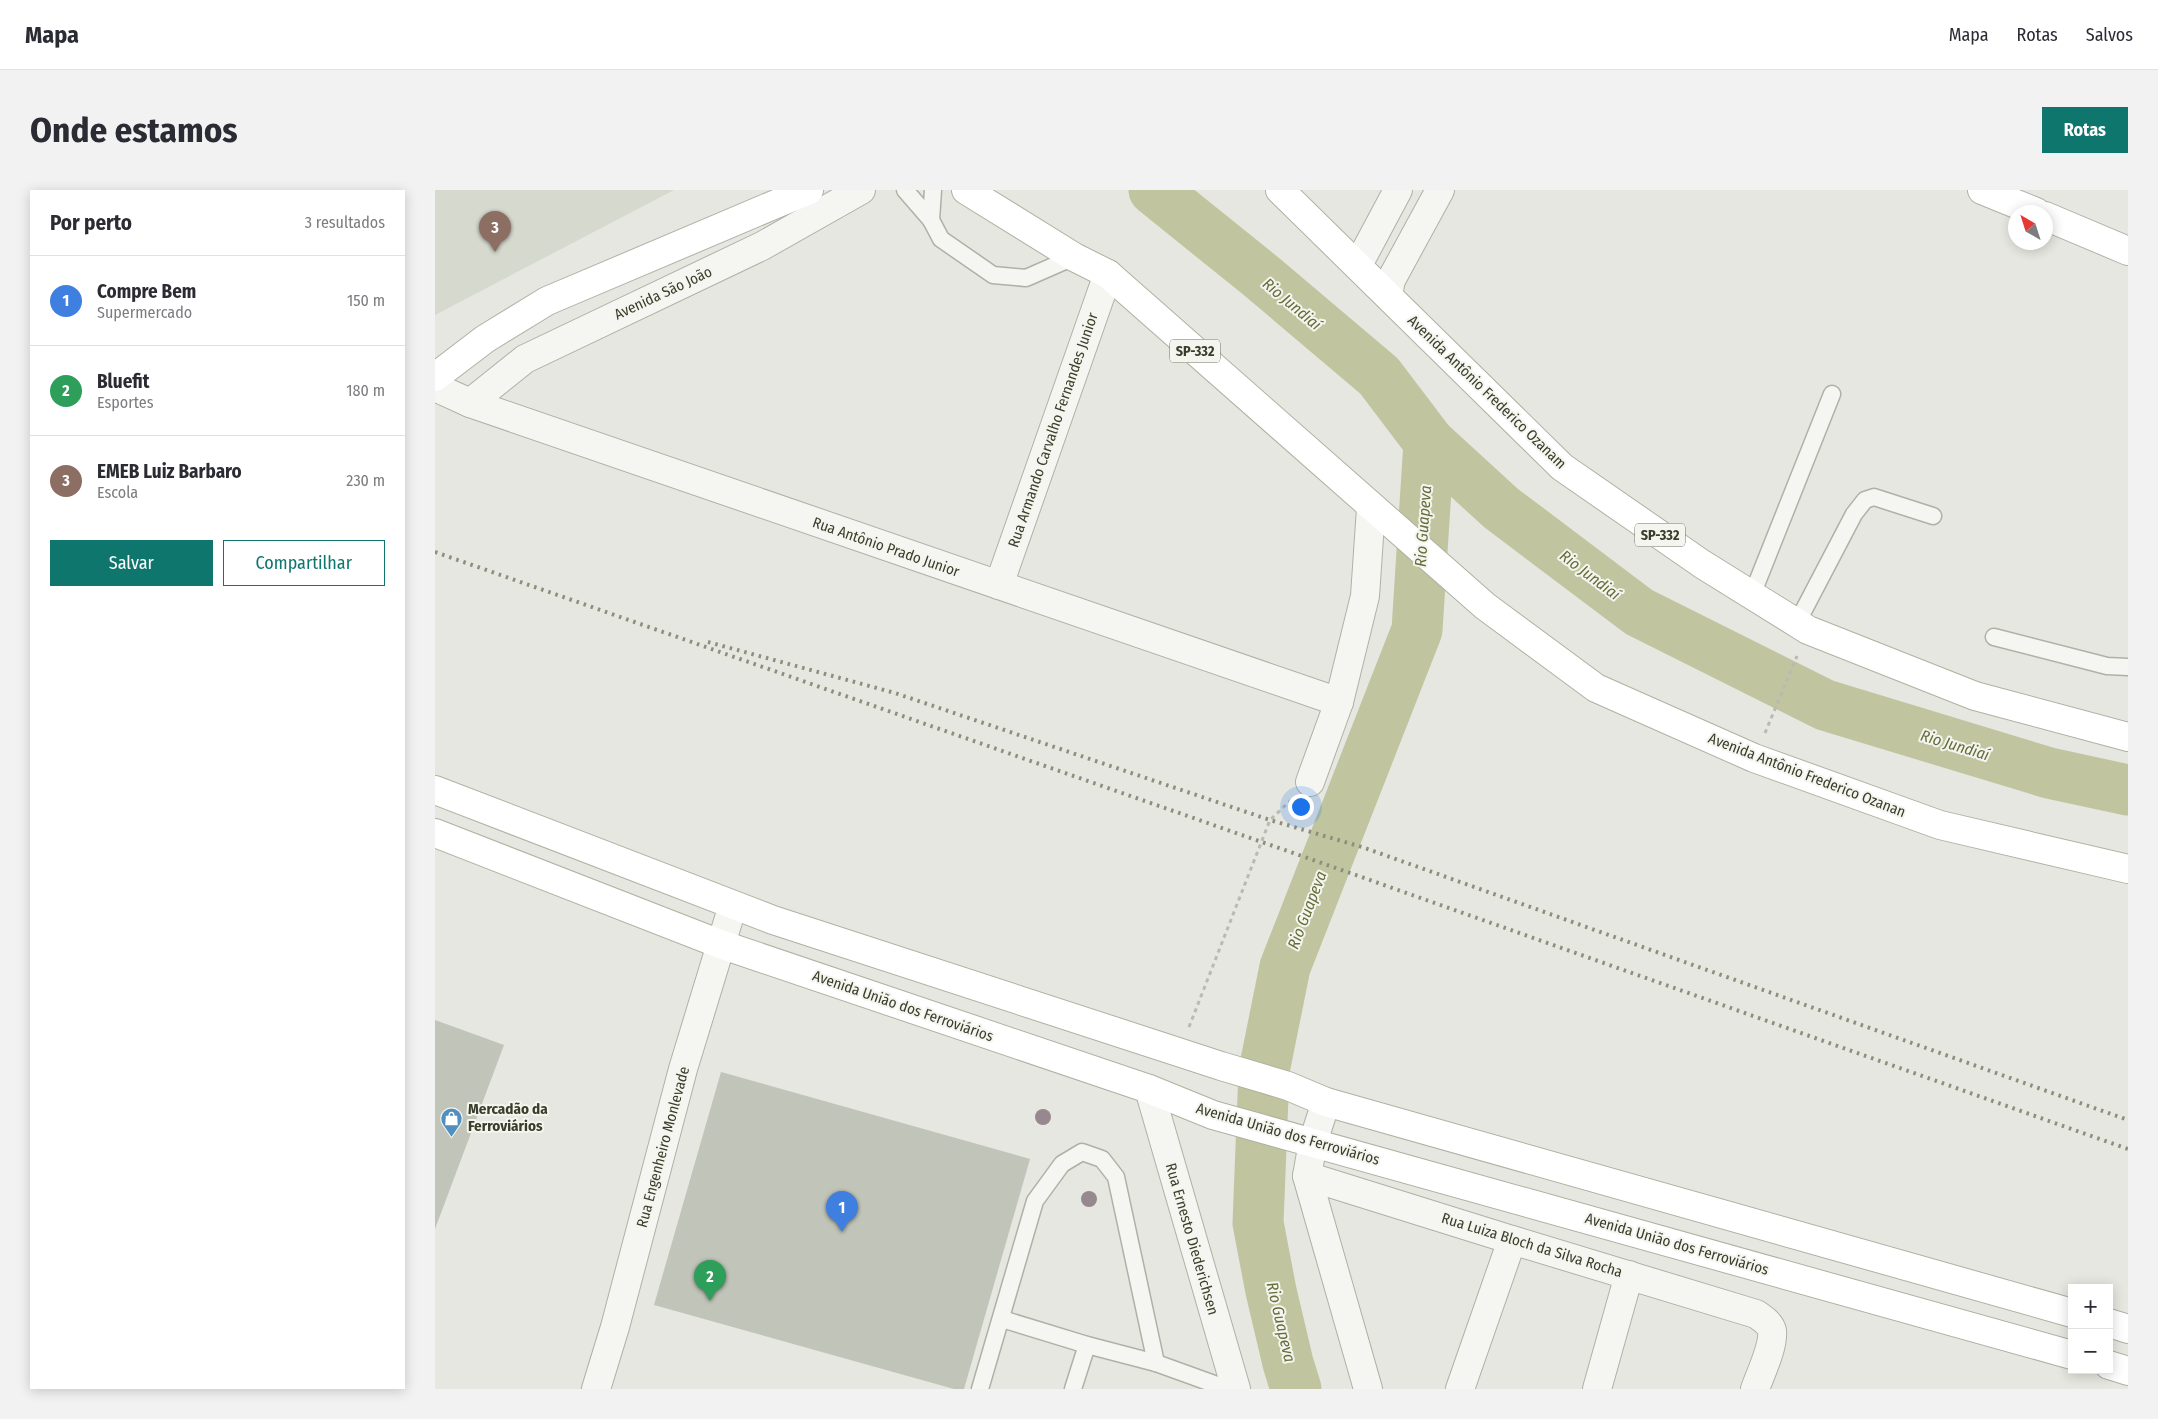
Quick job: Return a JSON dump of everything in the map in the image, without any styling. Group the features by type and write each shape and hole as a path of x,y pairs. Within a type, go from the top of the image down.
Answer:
{"main road":[{"name":"SP-332","path":"966,190 1074,257 1108,274 1371,508"},
{"name":"Avenida Antônio Frederico Ozanam","path":"1280,190 1562,467 1702,564 1803,626 1975,696 2128,737"},
{"path":"1982,190 2019,205"},
{"path":"435,377 485,339 547,302 799,192"},
{"path":"2053,219 2128,251"},
{"name":"Avenida Antônio Frederico Ozanan","path":"1371,508 1485,606 1596,688 1754,758 1940,825 2128,869"},
{"path":"435,782 508,818"},
{"path":"435,790 733,905 1221,1066 1289,1086 1326,1102 2068,1312"},
{"name":"Avenida União dos Ferroviários","path":"435,833 720,944 1149,1089 1213,1115 2068,1354"},
{"path":"2113,1324 2128,1329"},
{"path":"2113,1366 2128,1371"}],"street":[{"name":"Avenida São João","path":"469,402 525,359 762,246 861,190"},
{"path":"1358,265 1398,190"},
{"path":"1389,296 1391,280 1440,190"},
{"name":"Rua Armando Carvalho Fernandes Junior","path":"999,585 1108,274"},
{"name":"Rua Antônio Prado Junior","path":"435,387 469,402 1339,702"},
{"path":"1310,782 1339,702 1365,596 1371,508"},
{"name":"Rua Engenheiro Monlevade","path":"595,1389 615,1327 683,1069 733,905"},
{"name":"Rua Ernesto Diederichsen","path":"1149,1089 1236,1389"},
{"path":"1326,1102 1311,1142 1307,1176 1368,1389"},
{"name":"Rua Luiza Bloch da Silva Rocha","path":"1307,1176 1757,1314 1765,1320 1772,1330 1770,1344 1755,1389"},
{"path":"1460,1389 1512,1240"},
{"path":"1597,1389 1629,1275"}],"lane":[{"path":"905,190 931,220 941,239 993,275 1026,278 1074,257"},
{"path":"931,220 933,190"},
{"path":"1752,595 1832,394"},
{"path":"1803,626 1854,514 1865,500 1874,498 1933,516"},
{"path":"1994,637 2107,666 2128,667"},
{"path":"980,1389 1035,1201 1062,1164 1082,1152 1102,1159 1116,1177 1156,1363"},
{"path":"1002,1319 1087,1345 1156,1363 1228,1389"},
{"path":"1073,1389 1087,1345"}],"path":[{"path":"1754,758 1803,626"},
{"path":"1180,1051 1269,820 1310,782"}],"shaded area":[{"path":"435,190 674,190 435,315"}],"building":[{"name":"Mercadão da Ferroviários","path":"435,1020 504,1045 435,1229"},
{"path":"721,1072 1030,1159 964,1389 954,1389 654,1305"}],"waterway":[{"name":"Rio Jundiaí","path":"1154,190 1262,277 1379,376 1429,442 1501,508 1639,612 1825,705 2049,773 2128,790"},
{"name":"Rio Guapeva","path":"1296,1389 1271,1291 1258,1223 1264,1071 1285,967 1417,630 1429,442"}],"railway":[{"path":"435,552 1353,874 2128,1149"},
{"path":"708,642 895,693 1270,820 1362,847 2128,1120"}],"place":[{"name":"EMEB Luiz Barbaro","path":"495,252"},
{"name":"Mercadão da Ferroviários","path":"452,1137"},
{"name":"Compre Bem","path":"842,1232"},
{"name":"Bluefit","path":"710,1301"}]}
